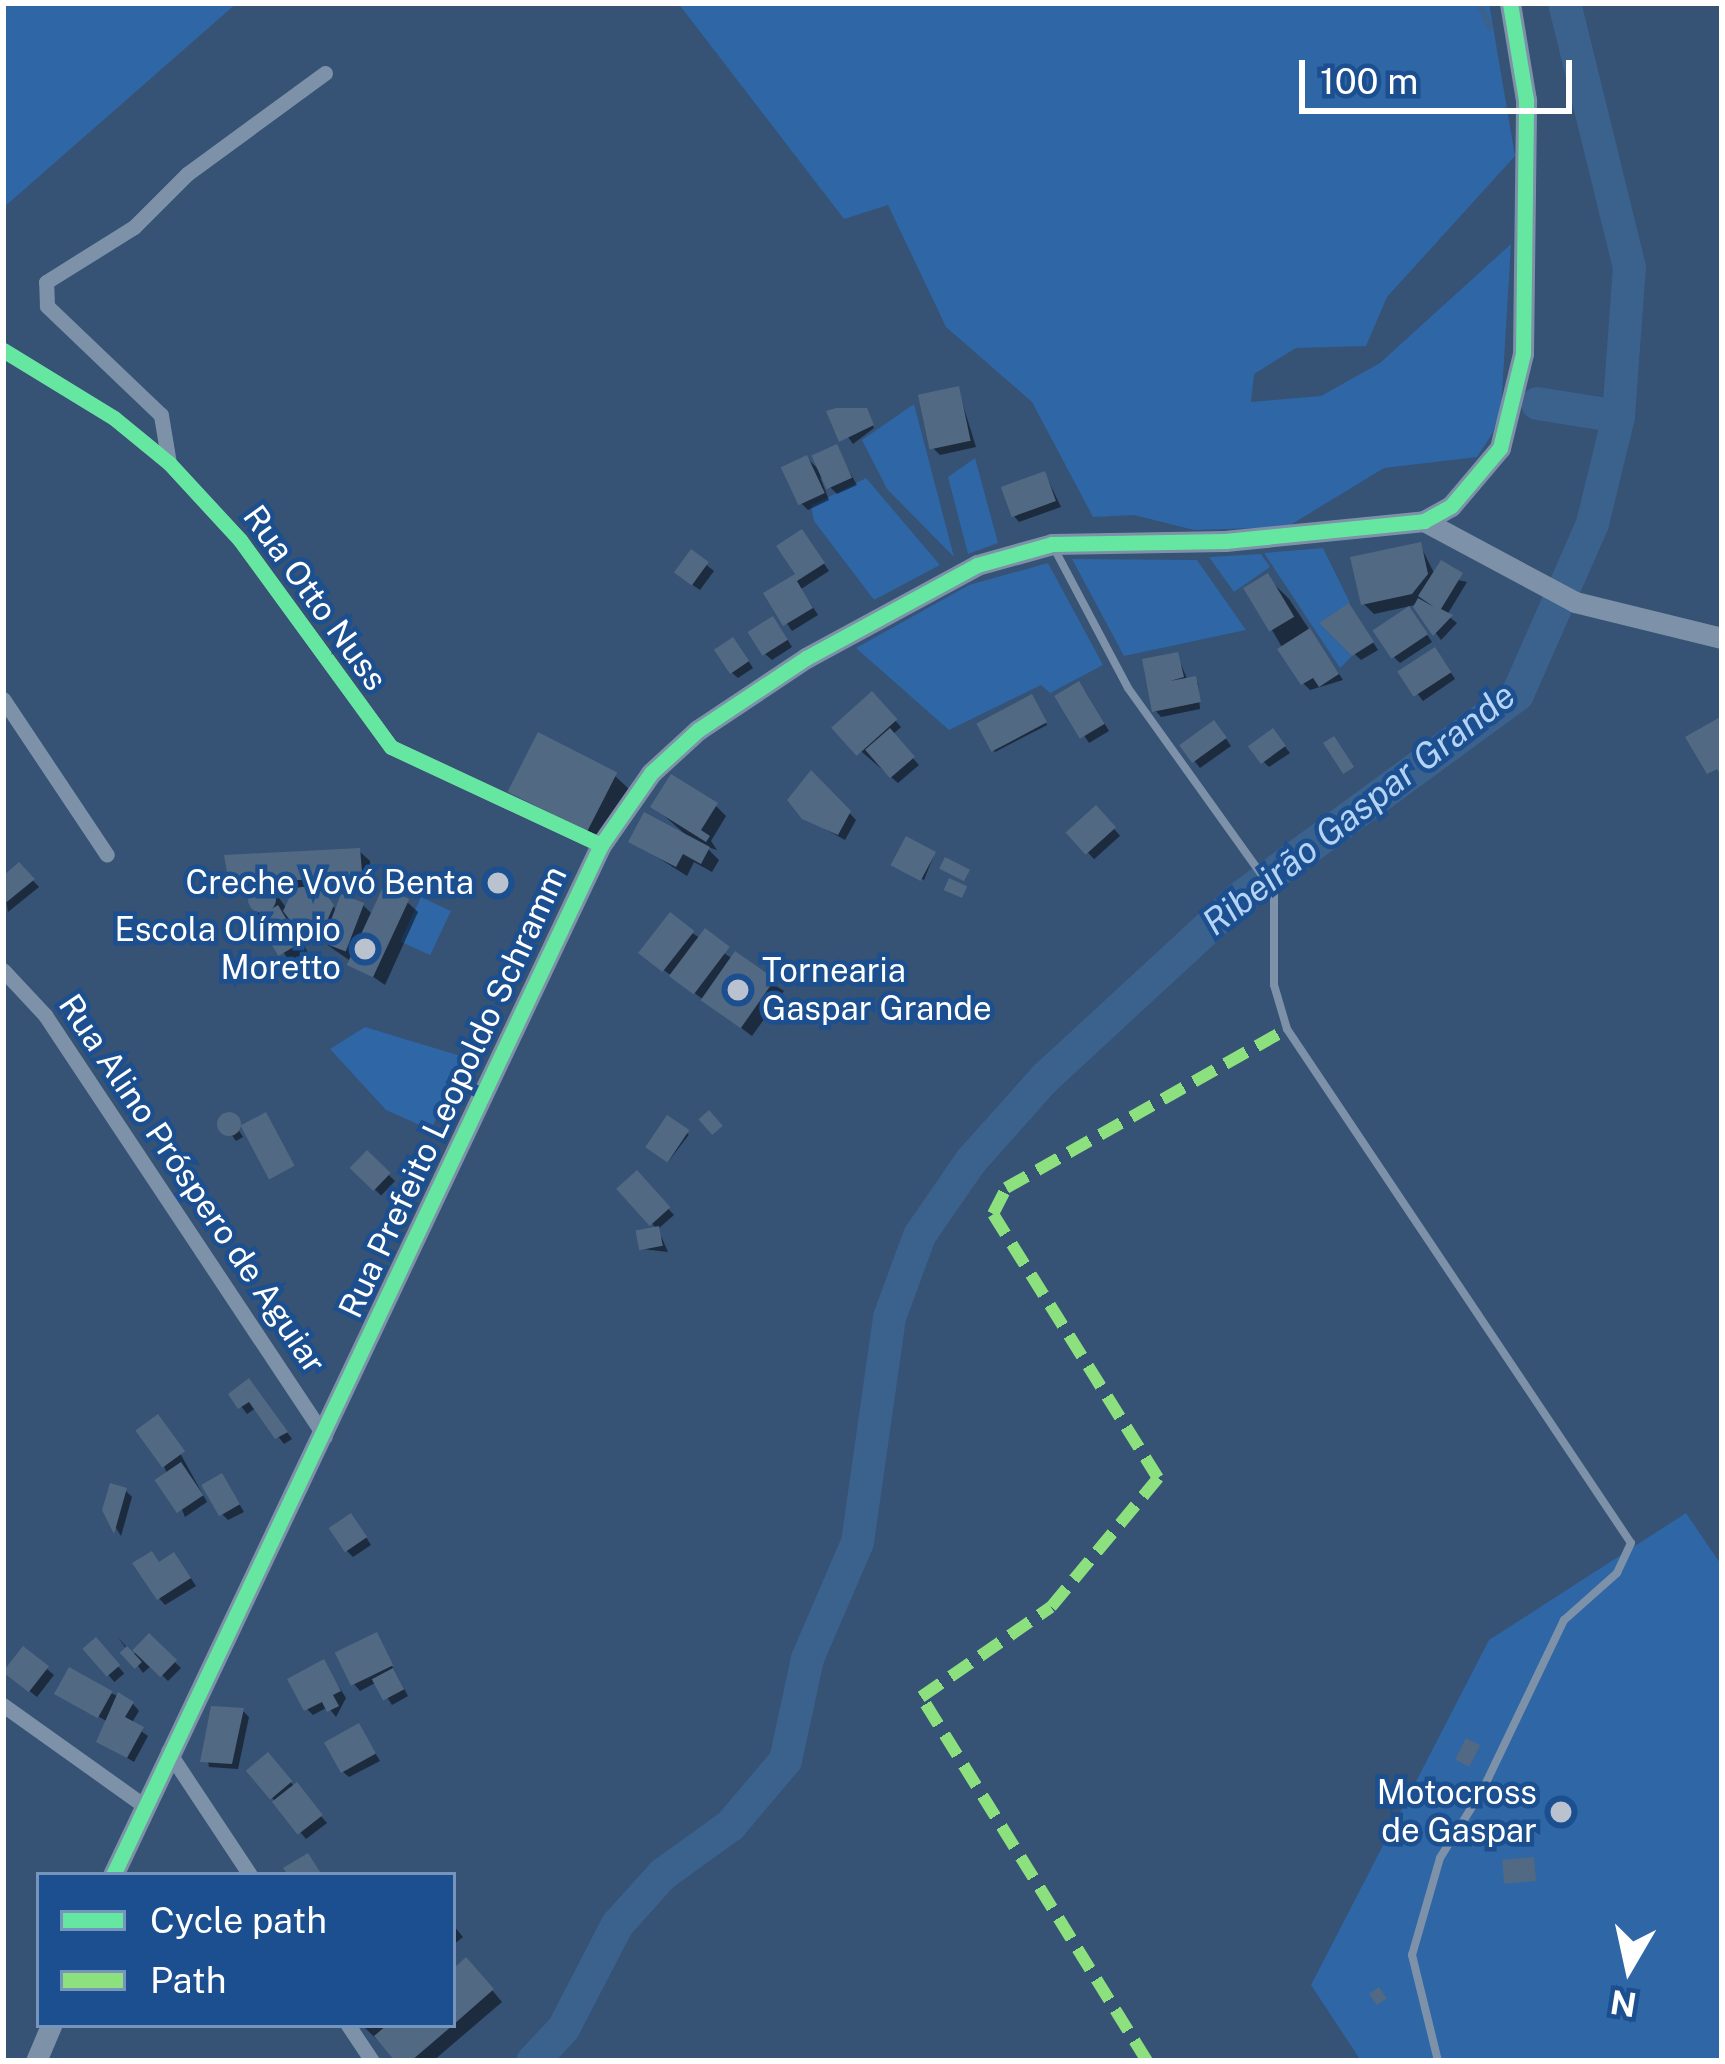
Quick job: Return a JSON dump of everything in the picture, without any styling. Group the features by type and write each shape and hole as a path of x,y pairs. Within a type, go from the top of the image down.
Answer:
{"street":[{"path":"1424,521 1451,506 1500,448 1517,391 1527,161 1510,3"},
{"path":"169,463 160,416 46,306 46,282 134,227 187,174 325,74"},
{"name":"Rua Otto Nuss","path":"3,350 114,418 169,463 240,540 391,747 601,844"},
{"path":"1424,521 1557,595 1722,638"},
{"name":"Rua Prefeito Leopoldo Schramm","path":"114,1872 142,1804 325,1437 601,844 651,773 698,730 806,658 977,566 1052,544 1225,541 1424,521"},
{"path":"3,699 107,855"},
{"name":"Rua Alino Próspero de Aguiar","path":"3,970 45,1015 325,1437"},
{"path":"3,1705 142,1804"},
{"path":"169,1750 248,1872"},
{"path":"36,2061 49,2028"},
{"path":"350,2028 371,2061"}],"lane":[{"path":"1052,544 1128,688 1274,892 1274,986 1287,1029 1631,1544 1617,1573 1564,1620 1433,1876 1412,1955 1438,2061"}],"shaded area":[{"path":"3,3 237,3 3,208"},
{"path":"678,3 1489,3 1515,156 1387,297 1366,346 1296,348 1254,374 1251,402 1321,396 1380,363 1511,244 1501,411 1492,434 1477,457 1384,468 1287,527 1194,530 1134,515 1093,517 1032,402 946,327 888,205 844,219"},
{"path":"914,404 954,557 887,489 862,440"},
{"path":"975,458 998,543 968,554 948,477"},
{"path":"866,478 940,565 874,600 814,521 811,506"},
{"path":"1323,548 1350,603 1319,623 1352,656 1340,668 1264,553"},
{"path":"1261,554 1270,567 1234,592 1209,557"},
{"path":"1072,559 1197,560 1246,630 1124,656"},
{"path":"1048,563 1103,665 1050,693 1041,685 949,730 856,648 969,585"},
{"path":"421,897 451,911 430,955 400,941"},
{"path":"365,1027 464,1057 431,1130 386,1110 330,1049"},
{"name":"Motocross de Gaspar","path":"1686,1513 1722,1566 1722,2061 1361,2061 1311,1985 1489,1640"}],"building":[{"path":"959,386 971,441 930,450 918,395"},
{"path":"867,408 874,425 839,442 826,411"},
{"path":"837,444 852,478 826,489 811,455"},
{"path":"807,455 825,493 798,505 781,467"},
{"path":"1045,471 1056,501 1012,517 1001,487"},
{"path":"802,529 825,563 797,581 813,608 783,626 763,593 795,574 776,546"},
{"path":"1421,542 1428,574 1412,594 1361,605 1350,557"},
{"path":"691,549 709,562 692,585 674,572"},
{"path":"1441,560 1463,573 1441,609 1453,615 1433,636 1413,607 1418,598 1434,607 1418,596"},
{"path":"1268,573 1294,617 1269,632 1243,588"},
{"path":"1349,603 1374,642 1352,656 1319,623"},
{"path":"1409,606 1428,634 1392,659 1373,631"},
{"path":"773,616 788,640 762,656 748,632"},
{"path":"1310,628 1339,674 1319,687 1313,678 1301,685 1277,649"},
{"path":"733,637 749,661 730,674 714,650"},
{"path":"1435,647 1451,672 1414,697 1397,672"},
{"path":"1178,652 1184,677 1170,681 1196,676 1201,702 1152,712 1142,659"},
{"path":"1079,681 1105,724 1080,739 1054,696"},
{"path":"872,691 897,719 857,756 831,728"},
{"path":"1032,694 1047,722 991,752 976,724"},
{"path":"1722,716 1722,777 1717,769 1707,774 1685,737"},
{"path":"1214,720 1227,738 1192,763 1179,745"},
{"path":"890,728 915,757 890,778 865,750"},
{"path":"1273,728 1286,746 1261,764 1248,746"},
{"path":"538,732 617,772 587,832 508,792"},
{"path":"1334,736 1354,767 1343,774 1323,743"},
{"path":"811,770 851,811 838,835 802,819 787,800"},
{"path":"671,774 718,803 701,830 710,836 706,842 650,807"},
{"path":"1096,805 1116,827 1086,855 1066,832"},
{"path":"644,812 710,847 701,864 683,854 676,867 628,842"},
{"path":"906,836 936,852 921,881 891,865"},
{"path":"360,848 362,872 352,877 229,884 224,855"},
{"path":"945,857 970,870 964,881 939,869"},
{"path":"19,862 35,879 3,905 3,876"},
{"path":"949,878 967,886 962,898 944,890"},
{"path":"262,885 272,889 276,899 272,909 262,913 252,909 248,899 252,889"},
{"path":"319,885 334,905 324,928 298,931 283,911 294,888"},
{"path":"383,887 409,899 373,977 347,965"},
{"path":"341,894 364,903 346,952 322,943"},
{"path":"278,905 301,943 278,956 256,918"},
{"path":"670,912 694,931 662,972 638,953"},
{"path":"705,928 730,947 694,995 669,976"},
{"name":"Tornearia Gaspar Grande","path":"735,951 775,979 741,1028 701,1000"},
{"path":"709,1110 723,1126 712,1135 698,1119"},
{"path":"229,1112 241,1124 229,1136 217,1124"},
{"path":"266,1112 295,1166 269,1179 240,1126"},
{"path":"667,1115 689,1130 668,1162 645,1147"},
{"path":"367,1150 391,1173 373,1191 350,1168"},
{"path":"637,1170 670,1207 650,1226 616,1189"},
{"path":"659,1226 663,1246 639,1250 635,1231"},
{"path":"249,1378 288,1432 275,1439 249,1402 238,1409 228,1394"},
{"path":"158,1414 185,1451 162,1468 135,1430"},
{"path":"181,1462 203,1495 177,1513 154,1480"},
{"path":"222,1473 240,1504 219,1516 201,1485"},
{"path":"110,1483 127,1488 114,1534 102,1510"},
{"path":"351,1513 367,1537 345,1552 329,1528"},
{"path":"152,1551 159,1562 174,1552 191,1578 157,1600 132,1563"},
{"path":"377,1632 393,1665 351,1686 335,1653"},
{"path":"149,1633 177,1660 160,1677 132,1650"},
{"path":"96,1637 120,1665 107,1677 82,1649"},
{"path":"23,1646 49,1666 29,1692 3,1672"},
{"path":"127,1646 142,1662 135,1669 120,1653"},
{"path":"324,1659 341,1691 333,1695 339,1706 327,1712 322,1702 304,1711 287,1679"},
{"path":"69,1667 113,1691 98,1718 54,1694"},
{"path":"393,1668 404,1689 383,1700 372,1679"},
{"path":"118,1692 134,1702 125,1717 144,1727 127,1758 96,1742"},
{"path":"211,1706 244,1708 232,1764 200,1762"},
{"path":"359,1723 376,1754 341,1773 324,1742"},
{"path":"1466,1738 1480,1745 1469,1767 1455,1759"},
{"path":"268,1752 292,1781 270,1800 246,1771"},
{"path":"297,1782 323,1815 298,1835 272,1802"},
{"path":"308,1853 320,1872 286,1872 283,1868"},
{"path":"1534,1857 1536,1881 1504,1884 1502,1860"},
{"path":"466,1957 494,1989 456,2022 456,1966"},
{"path":"1379,1987 1387,1999 1377,2005 1369,1994"},
{"path":"383,2028 450,2028 411,2061 395,2061 374,2036"}],"waterway":[{"path":"1479,3 1490,28"},
{"name":"Ribeirão Gaspar Grande","path":"532,2061 563,2028 617,1924 662,1874 730,1825 785,1760 807,1658 857,1542 889,1317 919,1235 970,1161 1044,1078 1240,897 1517,694 1592,523 1618,416 1629,267 1564,3"},
{"path":"1537,403 1618,416"}],"marked path":[{"path":"1147,2061 921,1697 1051,1607 1158,1478 993,1214 1006,1188 1287,1029"}],"cycle path":[{"path":"114,1872 601,845 651,773 698,730 806,658 977,565 1052,544 1225,541 1424,521 1451,506 1500,448 1523,354 1526,100 1510,3"},
{"path":"3,350 114,418 169,463 240,540 391,747 601,845"}],"place":[{"name":"Creche Vovó Benta","path":"498,883"},
{"name":"Escola Olímpio Moretto","path":"365,949"},
{"name":"Tornearia Gaspar Grande","path":"738,990"},
{"name":"Motocross de Gaspar","path":"1561,1812"}]}
